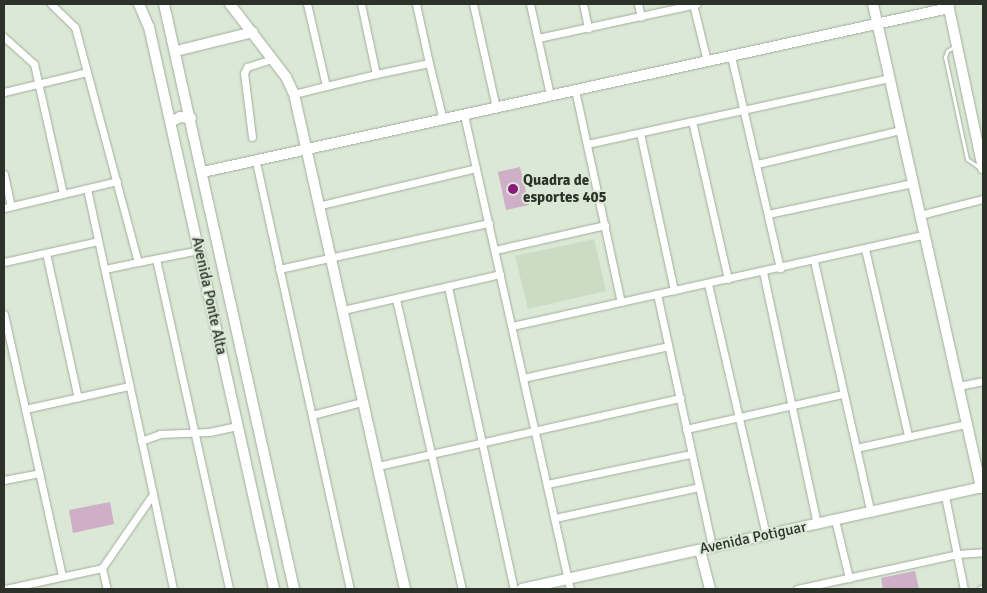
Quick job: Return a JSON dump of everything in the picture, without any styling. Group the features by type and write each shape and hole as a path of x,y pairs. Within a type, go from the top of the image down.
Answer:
{"street":[{"path":"51,4 75,27 138,262"},
{"name":"Avenida Ponte Alta","path":"139,4 149,27 171,122 274,589"},
{"name":"Avenida Ponte Alta","path":"164,4 191,118 294,589"},
{"path":"230,4 253,32 294,94 309,150 362,402 405,589"},
{"path":"307,4 326,86"},
{"path":"361,4 376,74"},
{"path":"416,4 443,120"},
{"path":"473,4 496,108"},
{"path":"530,4 550,95"},
{"path":"583,4 588,28"},
{"path":"638,4 641,17"},
{"path":"538,38 694,4 707,61"},
{"path":"873,4 966,424 982,487"},
{"path":"203,172 256,162 949,6 979,132 983,169"},
{"path":"176,51 253,32"},
{"path":"5,40 32,60 63,194"},
{"path":"731,56 780,268"},
{"path":"252,137 244,73 247,67 272,59"},
{"path":"294,94 429,62"},
{"path":"4,92 87,72"},
{"path":"587,144 888,78"},
{"path":"575,90 621,302"},
{"path":"464,115 569,584"},
{"path":"171,122 180,118 191,118"},
{"path":"692,121 728,279"},
{"path":"757,164 901,130"},
{"path":"640,133 674,290"},
{"path":"256,162 350,589"},
{"path":"320,205 476,168"},
{"path":"4,174 7,207 117,181"},
{"path":"768,214 913,183"},
{"path":"87,189 173,589"},
{"path":"920,215 983,199"},
{"path":"279,269 488,223"},
{"path":"495,250 605,225"},
{"path":"512,326 814,261 924,235"},
{"path":"4,262 98,241"},
{"path":"865,249 908,435"},
{"path":"104,269 199,250"},
{"path":"46,252 78,398"},
{"path":"156,259 196,432 229,589"},
{"path":"814,261 871,513"},
{"path":"762,272 817,524"},
{"path":"343,310 500,274"},
{"path":"708,284 766,536"},
{"path":"448,287 514,589"},
{"path":"657,294 712,547"},
{"path":"396,299 462,589"},
{"path":"214,319 225,321 234,313"},
{"path":"4,315 62,576"},
{"path":"523,378 668,346"},
{"path":"958,386 983,381"},
{"path":"25,409 129,386"},
{"path":"686,429 844,394"},
{"path":"378,466 680,398"},
{"path":"312,415 362,402"},
{"path":"856,448 908,435 966,424"},
{"path":"141,441 160,434 196,432 237,426"},
{"path":"547,484 692,454"},
{"path":"248,475 261,481 268,470"},
{"path":"4,480 39,472"},
{"path":"555,518 699,486"},
{"name":"Avenida Potiguar","path":"522,589 569,584 712,547 982,487"},
{"path":"4,589 102,568 153,494"},
{"path":"945,496 964,589"},
{"path":"257,512 262,502 276,504"},
{"path":"835,520 849,578"},
{"path":"700,550 710,589"},
{"path":"797,589 957,554 983,552"},
{"path":"102,568 107,589"}],"lane":[{"path":"958,44 947,51 945,56 967,160 983,169"}],"shaded area":[{"name":"Quadra de esportes 405","path":"520,167 529,205 506,210 498,172"},
{"path":"594,239 606,291 528,309 515,256"},
{"path":"110,502 114,524 73,533 69,510"},
{"path":"915,571 919,589 883,589 881,578"}],"place":[{"name":"Quadra de esportes 405","path":"513,189"}]}
